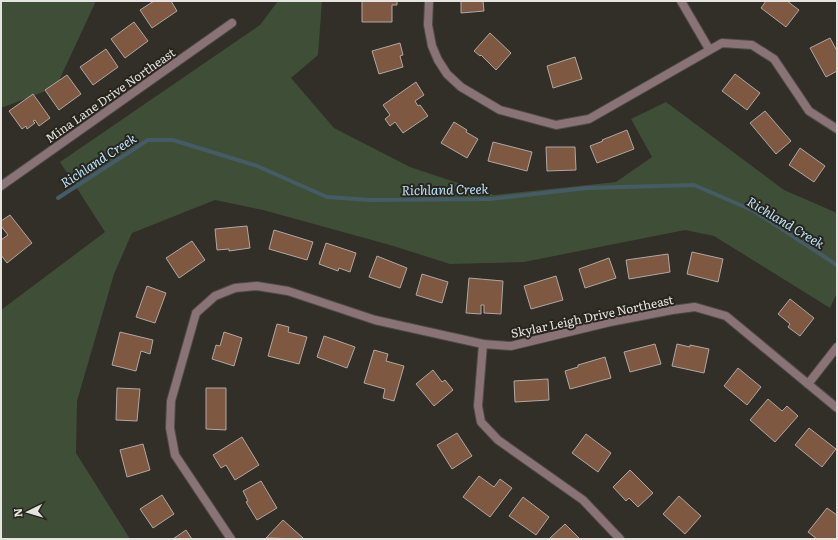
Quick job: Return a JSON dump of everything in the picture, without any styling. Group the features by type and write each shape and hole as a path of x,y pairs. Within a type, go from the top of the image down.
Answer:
{"street":[{"path":"429,1 428,25 432,46 438,60 447,74 460,88 500,110 556,125 590,119 722,43 752,45 774,60 809,111 837,129"},
{"path":"681,1 709,50"},
{"name":"Mina Lane Drive Northeast","path":"1,186 232,23"},
{"name":"Skylar Leigh Drive Northeast","path":"231,539 175,455 170,428 171,401 196,313 215,296 235,288 257,286 288,290 375,320 483,344 511,346 610,322 695,307 726,316 837,408"},
{"path":"483,344 478,406 481,422 498,440 583,500 620,539"},
{"path":"808,384 837,347"}],"green space":[{"path":"1,1 96,1 56,87 1,108"},
{"path":"278,1 322,1 318,55 291,78 334,128 410,167 494,195 616,182 652,157 631,119 666,102 784,190 837,213 837,293 830,308 714,236 685,230 524,262 450,264 390,245 263,210 215,200 132,233 114,274 77,401 76,453 130,539 1,539 1,310 105,232 60,162 260,25"}],"building":[{"path":"154,1 171,1 177,11 152,28 140,10"},
{"path":"362,1 397,1 397,5 392,5 392,22 362,22"},
{"path":"461,1 483,1 484,11 461,13"},
{"path":"766,1 787,1 799,10 786,27 761,8"},
{"path":"134,22 148,41 125,58 111,39"},
{"path":"490,33 511,53 496,70 481,55 480,56 474,51"},
{"path":"830,38 837,51 837,71 826,77 810,48"},
{"path":"400,43 403,55 400,56 403,67 379,74 372,51"},
{"path":"106,49 118,67 93,85 80,67"},
{"path":"575,57 582,79 553,88 547,66"},
{"path":"735,74 760,93 747,110 722,91"},
{"path":"67,75 81,94 59,110 45,90"},
{"path":"416,82 424,95 415,101 428,116 403,133 395,122 390,126 385,119 390,115 383,105"},
{"path":"33,94 50,118 39,126 35,120 33,121 35,123 27,129 26,126 22,129 9,111"},
{"path":"765,111 791,141 776,154 750,123"},
{"path":"454,122 467,130 466,132 478,139 467,158 441,143"},
{"path":"627,130 634,149 597,163 590,146"},
{"path":"493,142 532,152 527,171 488,161"},
{"path":"546,147 575,147 576,170 547,171"},
{"path":"800,148 825,166 814,182 789,165"},
{"path":"10,215 32,243 7,263 1,255 1,240 8,235 1,226 1,221"},
{"path":"247,226 250,248 229,251 229,249 217,250 215,229"},
{"path":"274,230 313,242 307,260 269,249"},
{"path":"192,241 205,260 179,278 166,258"},
{"path":"326,243 356,253 350,272 339,268 338,271 319,264"},
{"path":"692,252 723,259 718,282 687,274"},
{"path":"668,254 670,272 629,279 626,260"},
{"path":"377,256 407,268 400,288 369,277"},
{"path":"609,258 616,278 585,288 579,269"},
{"path":"422,274 448,282 442,303 416,295"},
{"path":"556,276 563,300 531,309 524,286"},
{"path":"469,278 503,281 501,314 484,313 484,305 481,305 481,314 466,313"},
{"path":"147,286 166,293 155,323 136,317"},
{"path":"790,299 814,318 800,336 788,327 790,324 778,314"},
{"path":"277,324 289,327 288,332 307,337 299,364 268,356"},
{"path":"120,332 153,340 150,354 141,351 136,371 112,365"},
{"path":"224,332 242,338 234,366 212,359 216,345 220,346"},
{"path":"324,336 355,347 347,368 317,357"},
{"path":"655,344 661,364 630,372 624,352"},
{"path":"677,344 709,349 704,373 672,366"},
{"path":"374,350 388,354 386,361 404,366 394,401 383,398 385,389 364,383"},
{"path":"605,357 611,378 570,389 565,371 578,367 578,365"},
{"path":"738,368 761,387 747,405 724,386"},
{"path":"433,370 442,382 445,380 453,390 434,406 416,384"},
{"path":"548,379 549,400 515,402 514,381"},
{"path":"117,388 140,389 137,421 116,420"},
{"path":"206,388 226,388 226,430 206,429"},
{"path":"768,399 782,411 787,406 798,416 775,442 750,420"},
{"path":"809,428 836,449 822,467 795,445"},
{"path":"457,433 472,456 452,469 437,445"},
{"path":"586,434 611,453 598,472 572,453"},
{"path":"242,437 259,465 235,480 226,465 221,468 213,455"},
{"path":"143,444 150,470 127,477 120,450"},
{"path":"630,470 653,493 638,507 629,498 626,501 613,487"},
{"path":"479,476 494,487 500,479 512,488 490,517 463,497"},
{"path":"261,481 277,508 257,520 246,502 248,501 243,491"},
{"path":"162,495 174,514 153,528 140,509"},
{"path":"679,496 701,516 685,534 663,514"},
{"path":"523,497 549,517 536,535 509,516"},
{"path":"827,508 837,515 837,539 817,539 808,532"},
{"path":"283,520 303,538 266,538"},
{"path":"565,524 579,538 578,539 549,539"},
{"path":"186,530 192,539 173,539"}],"waterway":[{"name":"Richland Creek","path":"58,198 148,140 173,140 257,166 327,197 370,200 490,199 587,188 694,185 754,211 837,265"}]}
